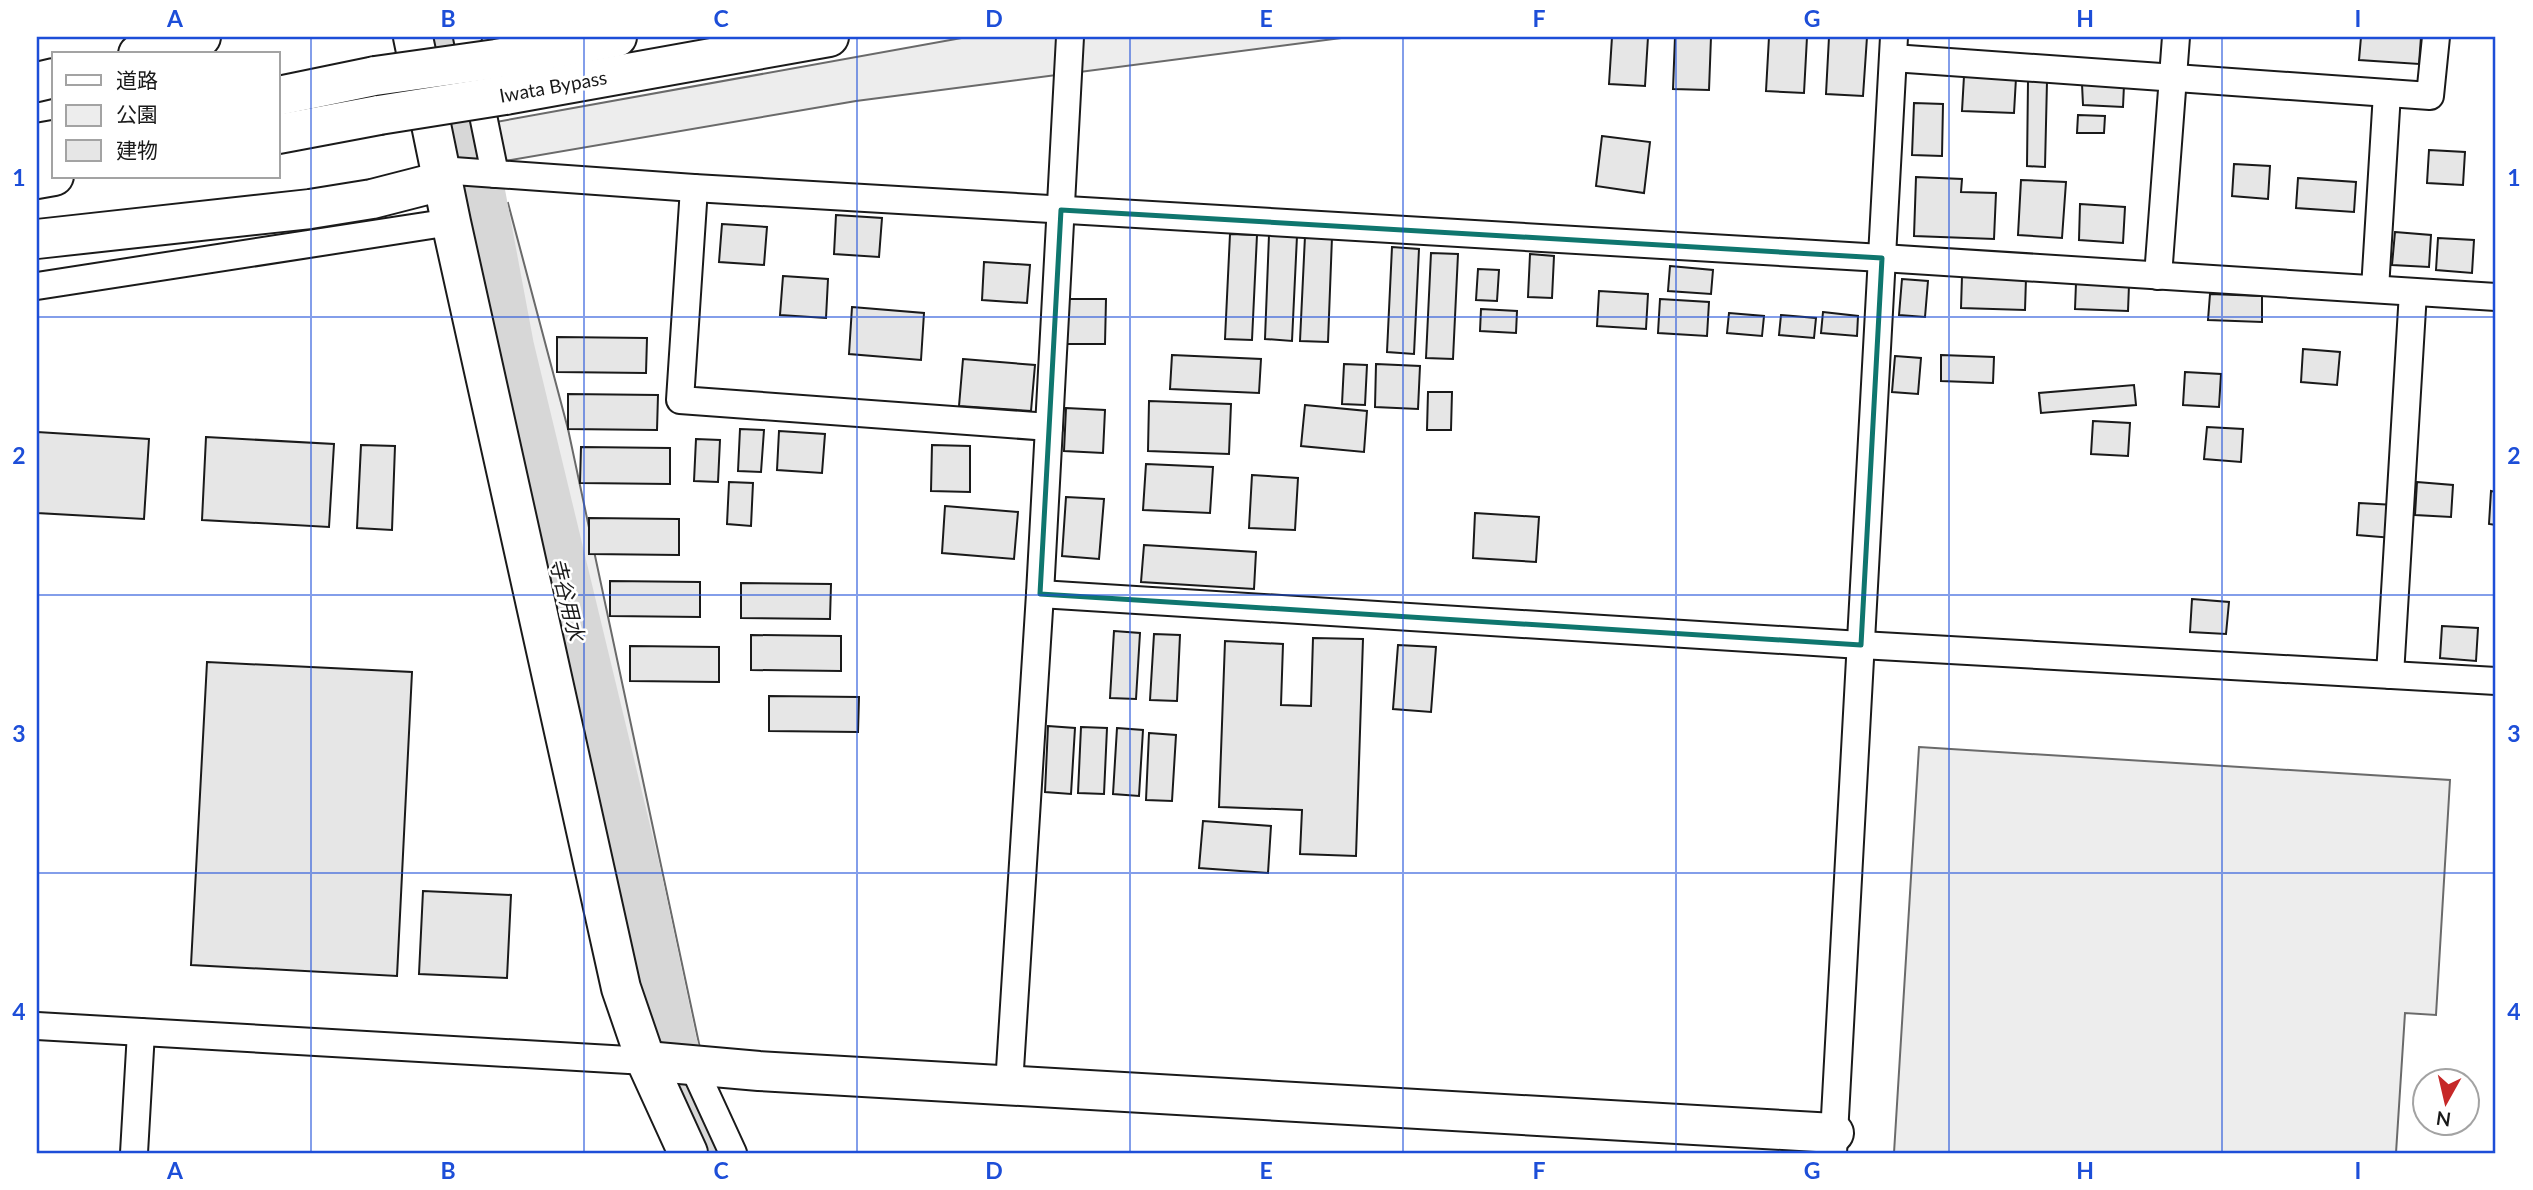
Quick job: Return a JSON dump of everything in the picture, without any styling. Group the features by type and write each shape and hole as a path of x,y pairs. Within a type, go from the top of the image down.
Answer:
{"main road":[{"path":"145,52 201,37"},
{"path":"413,37 464,174 451,222 621,988 673,1064 688,1153"},
{"name":"Iwata Bypass","path":"280,134 379,115 489,63 617,37"},
{"name":"Iwata Bypass","path":"280,96 375,76 489,63 829,37"},
{"path":"37,239 310,209 372,199 464,174"},
{"path":"673,1064 1833,1143"}],"street":[{"path":"1009,1085 1041,594 1070,37"},
{"path":"2158,276 2176,37"},
{"path":"1833,1143 1893,47 2173,78 2430,96 2436,37"},
{"path":"489,63 464,174 2496,297"},
{"path":"2375,289 2387,93"},
{"path":"694,188 680,400 1049,427"},
{"path":"37,286 451,222"},
{"path":"2390,674 2413,292"},
{"path":"1041,594 2496,681"},
{"path":"37,1026 673,1064 733,1153"},
{"path":"134,1153 141,1032"}],"highlighted area":[{"path":"1061,210 1882,258 1861,645 1040,594"}],"green space":[{"path":"967,37 1349,37 856,101 493,163 485,124"},
{"path":"508,203 568,429 704,1067 733,1153 688,1153 646,1061 451,222"},
{"path":"1919,747 2450,780 2436,1015 2405,1013 2396,1153 1894,1153"}],"building":[{"path":"1612,37 1648,37 1645,86 1609,84"},
{"path":"1675,37 1711,37 1709,90 1673,89"},
{"path":"1769,37 1807,37 1804,93 1766,91"},
{"path":"1829,37 1867,37 1863,96 1826,94"},
{"path":"2361,37 2421,37 2419,64 2359,60"},
{"path":"1964,76 2016,78 2014,113 1962,111"},
{"path":"2028,81 2047,81 2045,167 2027,166"},
{"path":"2082,84 2124,85 2123,107 2083,105"},
{"path":"1914,103 1943,104 1942,156 1912,155"},
{"path":"2078,115 2105,116 2104,133 2077,133"},
{"path":"1602,136 1650,142 1644,193 1596,186"},
{"path":"2429,150 2465,152 2463,185 2427,183"},
{"path":"2234,164 2270,166 2268,199 2232,196"},
{"path":"1916,177 1962,179 1961,192 1996,193 1994,239 1914,236"},
{"path":"2298,178 2356,182 2354,212 2296,208"},
{"path":"2021,180 2066,182 2062,238 2018,235"},
{"path":"2080,204 2125,207 2123,243 2079,240"},
{"path":"836,215 882,218 879,257 834,254"},
{"path":"722,224 767,227 764,265 719,262"},
{"path":"2395,232 2431,235 2429,267 2392,265"},
{"path":"1230,234 1257,235 1252,340 1225,339"},
{"path":"1269,235 1297,236 1292,341 1265,339"},
{"path":"1305,236 1332,237 1328,342 1300,341"},
{"path":"2438,238 2474,240 2472,273 2436,270"},
{"path":"1392,247 1419,249 1414,354 1387,352"},
{"path":"1431,253 1458,254 1453,359 1426,358"},
{"path":"1530,254 1554,256 1552,298 1528,297"},
{"path":"984,262 1030,265 1027,303 982,300"},
{"path":"1670,266 1713,270 1711,294 1668,291"},
{"path":"1478,269 1499,270 1497,301 1476,300"},
{"path":"783,276 828,279 826,318 780,315"},
{"path":"1962,276 2026,278 2025,310 1961,308"},
{"path":"1902,279 1928,281 1925,317 1899,315"},
{"path":"2076,283 2129,285 2128,311 2075,309"},
{"path":"1599,291 1648,294 1646,329 1597,326"},
{"path":"2210,294 2262,296 2262,322 2208,320"},
{"path":"1067,299 1106,299 1105,344 1067,344"},
{"path":"1660,299 1709,302 1707,336 1658,333"},
{"path":"852,307 924,313 921,360 849,354"},
{"path":"1481,309 1517,311 1516,333 1480,331"},
{"path":"1823,312 1858,316 1857,336 1821,333"},
{"path":"1729,313 1764,316 1762,336 1727,333"},
{"path":"1781,315 1816,318 1814,338 1779,335"},
{"path":"557,337 647,338 646,373 557,372"},
{"path":"2303,349 2340,352 2337,385 2301,382"},
{"path":"1172,355 1261,359 1259,393 1170,389"},
{"path":"1941,355 1994,357 1993,383 1941,381"},
{"path":"1895,356 1921,358 1918,394 1892,392"},
{"path":"963,359 1035,365 1031,411 959,406"},
{"path":"1344,364 1367,365 1365,405 1342,404"},
{"path":"1376,364 1420,366 1418,409 1375,407"},
{"path":"2185,372 2221,374 2219,407 2183,405"},
{"path":"2134,385 2136,405 2041,413 2039,393"},
{"path":"1428,392 1452,392 1451,430 1427,430"},
{"path":"568,394 658,395 657,430 568,429"},
{"path":"1149,401 1231,404 1229,454 1148,451"},
{"path":"1305,405 1367,411 1364,452 1301,446"},
{"path":"1066,408 1105,410 1103,453 1064,451"},
{"path":"2093,421 2130,423 2128,456 2091,454"},
{"path":"2207,427 2243,429 2241,462 2204,459"},
{"path":"740,429 764,430 761,472 738,471"},
{"path":"779,431 825,434 822,473 777,470"},
{"path":"37,432 149,439 144,519 37,513"},
{"path":"206,437 334,444 329,527 202,520"},
{"path":"696,439 720,440 718,482 694,481"},
{"path":"361,445 395,446 392,530 357,528"},
{"path":"932,445 970,446 970,492 931,491"},
{"path":"581,447 670,448 670,484 580,483"},
{"path":"1146,464 1213,467 1210,513 1143,510"},
{"path":"1252,475 1298,478 1295,530 1249,528"},
{"path":"729,482 753,483 751,526 727,524"},
{"path":"2417,482 2453,485 2451,517 2415,515"},
{"path":"2491,491 2496,492 2496,525 2489,524"},
{"path":"1066,497 1104,499 1099,559 1062,556"},
{"path":"2359,503 2395,505 2393,538 2357,535"},
{"path":"945,506 1018,512 1014,559 942,553"},
{"path":"1475,513 1539,517 1536,562 1473,558"},
{"path":"589,518 679,519 679,555 589,554"},
{"path":"1144,545 1256,552 1254,589 1141,582"},
{"path":"610,581 700,582 700,617 610,616"},
{"path":"741,583 831,584 830,619 741,618"},
{"path":"2192,599 2229,602 2226,634 2190,632"},
{"path":"2442,626 2478,628 2476,661 2440,658"},
{"path":"1114,631 1140,633 1136,699 1110,698"},
{"path":"1154,634 1180,635 1177,701 1150,700"},
{"path":"751,635 841,636 841,671 751,670"},
{"path":"1313,638 1363,639 1356,856 1300,854 1302,810 1219,807 1225,641 1283,644 1281,705 1311,706"},
{"path":"1398,645 1436,647 1431,712 1393,709"},
{"path":"630,646 719,647 719,682 630,681"},
{"path":"207,662 412,672 397,976 191,965"},
{"path":"769,696 859,697 858,732 769,731"},
{"path":"1048,726 1075,728 1071,794 1045,792"},
{"path":"1081,727 1107,728 1104,794 1078,793"},
{"path":"1117,728 1143,730 1139,796 1113,794"},
{"path":"1149,733 1176,735 1172,801 1146,800"},
{"path":"1203,821 1271,826 1268,873 1199,868"},
{"path":"423,891 511,895 507,978 419,974"}],"waterway":[{"name":"寺谷用水","path":"449,37 507,347 634,874 670,1044 684,1086 715,1153"}]}
